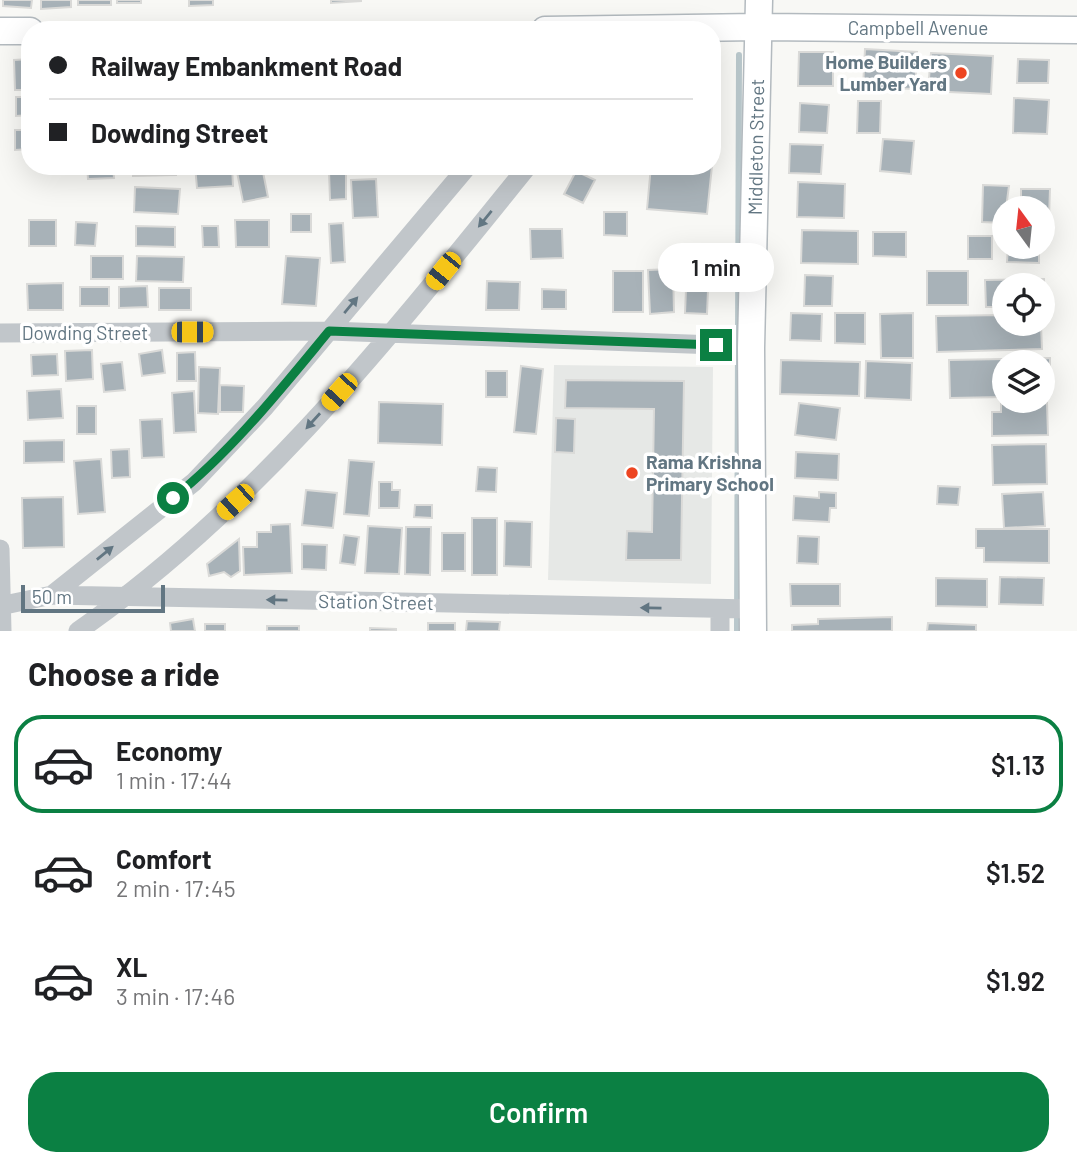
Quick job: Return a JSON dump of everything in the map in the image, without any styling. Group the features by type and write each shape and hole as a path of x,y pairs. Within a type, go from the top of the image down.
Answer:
{"street":[{"name":"Middleton Street","path":"753,620 751,348 759,0"},
{"name":"Campbell Avenue","path":"721,28 1077,30"},
{"path":"0,32 21,31"},
{"path":"52,595 194,482 329,331 460,175"},
{"path":"78,631 127,597 269,470 392,334 521,175"},
{"name":"Dowding Street","path":"0,333 329,331 716,345"},
{"path":"0,549 2,631"},
{"name":"Station Street","path":"1,606 52,595 720,609 753,620"},
{"path":"720,609 720,631"}],"shaded area":[{"name":"Rama Krishna Primary School","path":"554,365 713,367 711,584 548,580"}],"building":[{"path":"3,0 32,0 31,8 3,6"},
{"path":"41,0 71,0 71,7 41,9"},
{"path":"78,0 111,0 111,5 78,5"},
{"path":"117,0 141,0 141,3 117,3"},
{"path":"189,0 213,0 213,5 189,6"},
{"path":"331,0 361,0 361,1 331,3"},
{"path":"865,49 917,52 915,89 863,87"},
{"path":"799,52 833,52 833,86 798,86"},
{"name":"Home Builders Lumber Yard","path":"931,53 993,56 991,94 928,91"},
{"path":"1018,59 1049,60 1048,83 1017,83"},
{"path":"14,60 21,60 21,90 15,90"},
{"path":"16,97 21,97 21,116 16,116"},
{"path":"1014,98 1049,100 1047,134 1013,133"},
{"path":"858,101 881,101 880,133 857,133"},
{"path":"800,103 829,105 827,133 799,132"},
{"path":"15,130 21,130 21,150 15,150"},
{"path":"883,139 914,141 911,174 880,171"},
{"path":"790,144 823,145 821,174 789,173"},
{"path":"88,175 114,175 114,178 88,179"},
{"path":"196,175 232,175 233,186 197,188"},
{"path":"238,175 264,175 268,197 243,202"},
{"path":"329,175 346,175 346,199 330,200"},
{"path":"574,175 584,175 595,180 583,203 564,194"},
{"path":"650,175 711,175 707,214 647,209"},
{"path":"376,179 378,217 353,218 351,180"},
{"path":"798,182 845,184 844,218 797,217"},
{"path":"983,185 1009,186 1008,196 992,196 992,222 982,222"},
{"path":"135,187 180,189 178,214 134,212"},
{"path":"1021,189 1050,189 1050,196 1021,196"},
{"path":"604,212 627,212 627,236 604,235"},
{"path":"291,214 311,214 311,232 291,232"},
{"path":"29,220 56,220 56,246 29,246"},
{"path":"235,220 269,220 269,247 236,247"},
{"path":"76,222 97,223 95,246 75,245"},
{"path":"343,223 345,262 331,263 329,224"},
{"path":"136,226 175,227 175,247 136,246"},
{"path":"202,226 218,226 219,247 203,247"},
{"path":"530,229 562,229 563,258 531,259"},
{"path":"802,230 858,231 858,264 801,263"},
{"path":"873,232 906,232 906,257 873,256"},
{"path":"968,236 992,236 992,259 968,259"},
{"path":"679,248 706,248 706,272 679,272"},
{"path":"91,256 123,256 123,279 91,279"},
{"path":"137,256 184,257 183,282 136,281"},
{"path":"286,256 320,258 316,306 282,304"},
{"path":"1007,259 1039,259 1039,263 1007,262"},
{"path":"673,269 674,312 650,314 648,270"},
{"path":"613,271 643,271 643,312 613,312"},
{"path":"927,271 968,271 968,305 927,305"},
{"path":"805,275 833,276 832,306 804,306"},
{"path":"985,280 992,280 992,307 986,307"},
{"path":"487,281 520,282 519,310 486,310"},
{"path":"63,283 63,310 28,310 27,284"},
{"path":"147,286 148,307 119,308 119,287"},
{"path":"80,287 109,287 109,306 80,306"},
{"path":"159,288 191,288 191,310 159,310"},
{"path":"542,289 566,290 566,309 542,309"},
{"path":"686,289 708,290 707,314 685,313"},
{"path":"791,313 822,314 821,341 790,340"},
{"path":"835,313 865,313 865,344 835,343"},
{"path":"913,313 913,358 881,358 880,314"},
{"path":"992,315 992,336 1041,336 1042,349 937,352 936,316"},
{"path":"92,350 93,379 66,381 65,351"},
{"path":"162,350 165,373 142,376 139,354"},
{"path":"195,352 196,381 177,381 177,353"},
{"path":"57,354 58,375 32,376 31,355"},
{"path":"992,359 992,397 950,398 949,360"},
{"path":"781,360 860,362 859,396 780,394"},
{"path":"866,361 912,363 911,400 865,398"},
{"path":"122,362 125,390 104,392 101,364"},
{"path":"521,366 543,369 536,434 514,432"},
{"path":"199,367 220,368 218,414 198,413"},
{"path":"486,371 507,371 507,397 486,397"},
{"path":"566,380 684,381 681,560 626,560 627,531 652,532 654,409 565,408"},
{"path":"220,385 244,386 243,412 220,412"},
{"path":"61,389 63,418 28,420 27,391"},
{"path":"194,391 196,432 174,433 172,393"},
{"path":"379,402 443,404 442,445 378,443"},
{"path":"799,403 840,408 836,440 795,435"},
{"path":"77,406 96,406 96,434 77,434"},
{"path":"992,413 1047,413 1048,435 992,436"},
{"path":"556,418 575,419 574,453 555,452"},
{"path":"162,419 164,457 142,458 140,420"},
{"path":"64,440 64,462 24,463 24,441"},
{"path":"1046,444 1047,484 993,485 992,445"},
{"path":"129,449 130,477 112,478 111,450"},
{"path":"796,452 839,454 838,480 795,478"},
{"path":"101,459 105,512 78,514 74,461"},
{"path":"349,460 374,462 369,516 344,514"},
{"path":"478,467 497,468 496,492 476,491"},
{"path":"379,482 392,482 392,490 400,490 399,508 379,508"},
{"path":"938,486 960,487 958,505 937,504"},
{"path":"306,490 337,493 333,528 302,525"},
{"path":"819,492 836,493 836,508 830,508 829,522 793,520 794,496 819,498"},
{"path":"1043,492 1045,526 1004,528 1002,494"},
{"path":"63,497 64,547 23,548 22,498"},
{"path":"415,505 432,505 432,518 414,517"},
{"path":"472,518 497,518 497,575 472,575"},
{"path":"505,521 532,522 531,567 504,566"},
{"path":"290,524 292,573 244,575 243,547 257,547 257,532 271,532 271,525"},
{"path":"368,526 402,528 399,574 365,573"},
{"path":"406,527 431,527 430,575 405,574"},
{"path":"976,529 1049,529 1049,563 984,562 984,548 976,548"},
{"path":"442,533 465,533 465,571 442,571"},
{"path":"344,535 359,537 355,565 340,563"},
{"path":"798,536 819,537 818,564 797,563"},
{"path":"239,539 240,571 231,577 224,572 209,576 207,564"},
{"path":"302,544 327,545 326,570 302,569"},
{"path":"1000,577 1044,578 1043,605 999,604"},
{"path":"936,578 987,579 987,607 936,606"},
{"path":"790,584 840,584 840,606 791,606"},
{"path":"892,617 892,631 792,631 792,625 818,624 818,619"},
{"path":"193,619 195,631 171,631 170,623"},
{"path":"467,621 500,622 499,631 466,631"},
{"path":"428,623 455,623 455,631 428,631"},
{"path":"928,623 976,625 976,631 927,631"},
{"path":"205,624 225,624 225,631 205,631"},
{"path":"267,626 299,626 299,631 267,631"},
{"path":"370,628 396,629 396,631 370,631"}],"waterway":[{"path":"737,631 739,55"}],"place":[{"name":"Home Builders Lumber Yard","path":"961,73"},
{"name":"Rama Krishna Primary School","path":"632,473"}],"route":[{"path":"173,498 194,482 265,407 329,331 716,345"}]}
